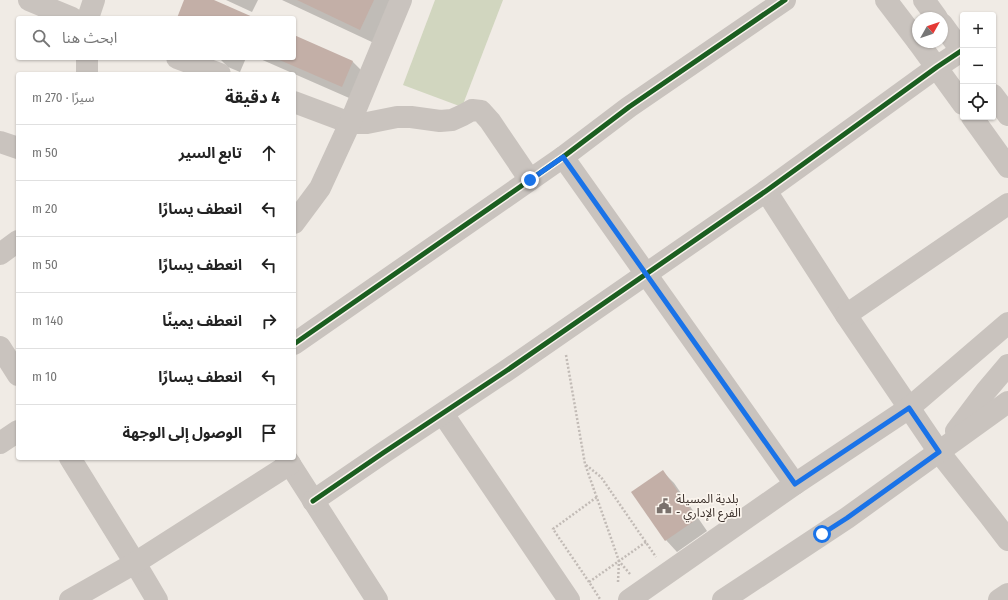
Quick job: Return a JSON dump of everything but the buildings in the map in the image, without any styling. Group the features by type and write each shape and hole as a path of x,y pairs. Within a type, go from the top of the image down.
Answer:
{"street":[{"path":"29,0 67,16"},
{"path":"89,16 94,0"},
{"path":"296,220 320,188 350,123 401,0"},
{"path":"296,343 563,157 629,107 784,0"},
{"path":"886,0 912,34"},
{"path":"924,0 933,12"},
{"path":"948,32 960,49"},
{"path":"923,48 960,100"},
{"path":"313,501 647,274 766,191 937,67 960,53"},
{"path":"87,60 87,72"},
{"path":"182,60 215,72"},
{"path":"996,99 1008,115"},
{"path":"296,103 350,123 367,123 397,117 411,117 440,121 452,120 472,110 481,111 490,121 530,180"},
{"path":"974,120 1008,167"},
{"path":"0,142 16,147"},
{"path":"563,157 795,484"},
{"path":"766,191 846,315 939,452 1008,540"},
{"path":"846,315 1008,204"},
{"path":"0,254 16,242"},
{"path":"623,592 795,484 909,408 1008,323"},
{"path":"0,347 16,372"},
{"path":"939,452 1008,365"},
{"path":"723,600 847,518 1008,402"},
{"path":"443,414 569,600"},
{"path":"0,443 16,433"},
{"path":"71,460 157,600"},
{"path":"70,600 135,563 288,461 377,600"},
{"path":"999,600 1008,594"}],"path":[{"path":"562,332 585,464 619,561 623,592"},
{"path":"585,464 601,477 658,560"},
{"path":"597,497 553,529 600,600"},
{"path":"589,582 646,542"},
{"path":"619,561 632,577"}],"green space":[{"path":"435,0 503,0 462,107 403,85"}],"cycle path":[{"path":"296,343 563,157 629,107 785,0"},
{"path":"313,501 506,371 766,191 960,52"}],"place":[{"name":"بلدية المسيلة - الفرع الإداري","path":"664,506"}],"route":[{"path":"530,180 563,157 795,484 909,408 939,452 847,518 822,534"}]}
